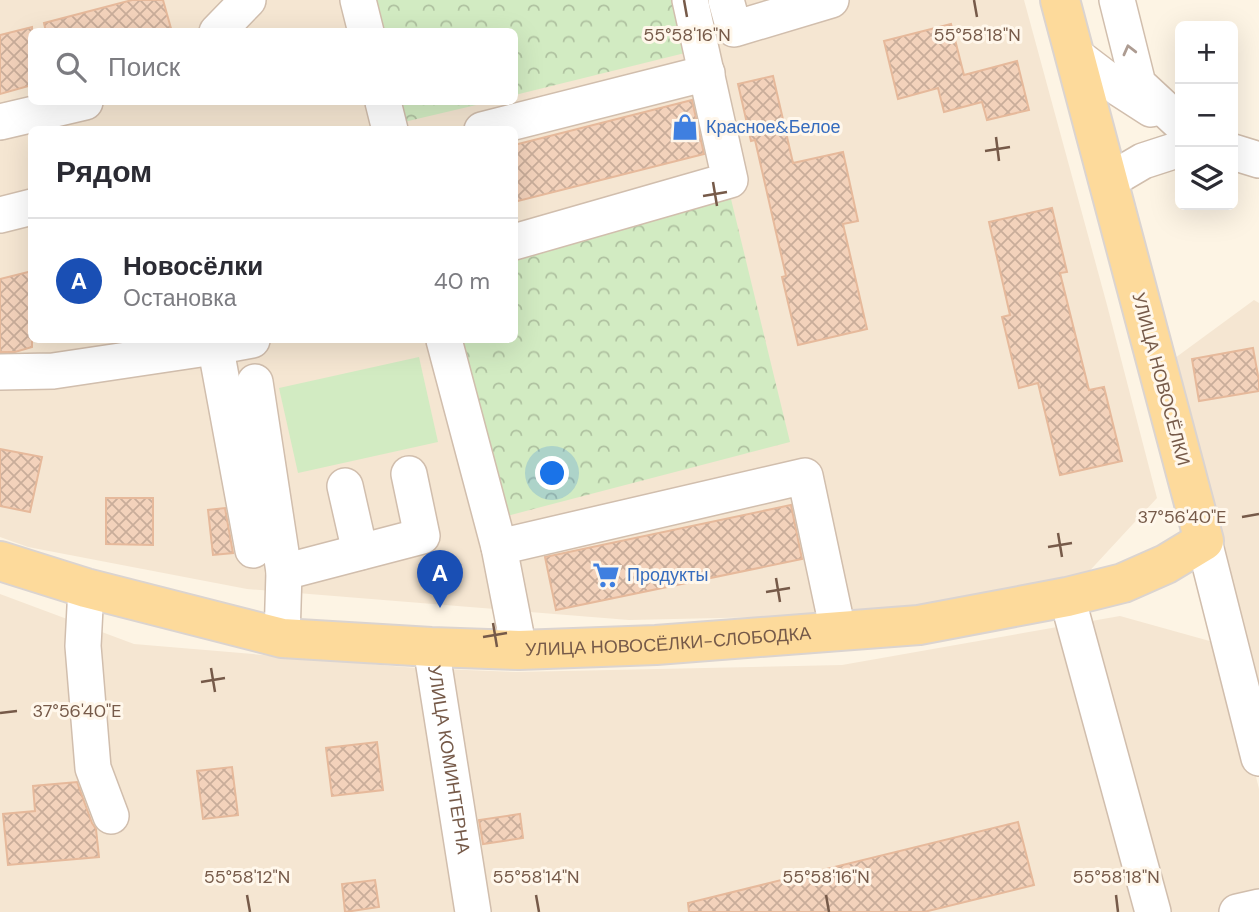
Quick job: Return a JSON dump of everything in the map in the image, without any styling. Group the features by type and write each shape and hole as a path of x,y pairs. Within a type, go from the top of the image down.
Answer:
{"main road":[{"name":"УЛИЦА НОВОСЁЛКИ","path":"1059,0 1204,541"},
{"name":"УЛИЦА НОВОСЁЛКИ-СЛОБОДКА","path":"0,561 86,589 282,638 519,650 656,645 919,625 1123,583 1166,564 1204,541"}],"street":[{"path":"221,28 248,0"},
{"path":"358,0 365,28"},
{"path":"518,241 730,180 690,0"},
{"path":"726,0 734,29 831,0"},
{"path":"1117,0 1138,84 1175,118"},
{"path":"1074,54 1119,89 1175,125"},
{"path":"498,126 707,73"},
{"path":"0,122 72,105"},
{"path":"384,105 389,126"},
{"path":"1109,181 1143,161 1175,151"},
{"path":"1238,154 1259,160"},
{"path":"0,215 28,208"},
{"path":"0,372 53,371 236,343"},
{"path":"445,343 499,547 519,650"},
{"path":"214,347 253,550"},
{"path":"255,382 284,572 282,638"},
{"path":"284,572 422,536 409,474"},
{"path":"499,547 805,476 838,631"},
{"path":"345,486 360,552"},
{"name":"УЛИЦА НОВОСЁЛКИ","path":"1204,541 1259,758"},
{"path":"86,589 83,646 93,768 111,816"},
{"path":"1079,594 1153,912"},
{"name":"УЛИЦА КОМИНТЕРНА","path":"431,647 473,912"},
{"path":"1237,912 1259,907"}],"shaded area":[{"path":"0,0 1024,0 1157,498 1083,578 863,615 629,620 247,589 28,547 0,537"},
{"path":"1254,300 1259,303 1259,695 1175,358"},
{"path":"0,594 134,644 428,669 468,912 0,912"},
{"path":"1120,616 1224,645 1259,789 1259,912 481,912 441,669 516,672 842,665"}],"green space":[{"path":"374,0 677,0 689,52 518,94 518,28 381,28"},
{"path":"400,105 476,105 404,122"},
{"path":"731,199 790,442 499,518 456,343 518,343 518,253"},
{"path":"419,357 438,442 298,473 279,388"}],"building":[{"path":"132,0 163,0 171,28 45,28 44,23"},
{"path":"951,24 964,75 1017,61 1029,110 987,120 982,102 944,112 938,88 898,99 884,41"},
{"path":"28,28 28,86 0,94 0,35"},
{"path":"773,76 793,163 843,152 858,221 843,224 867,329 798,345 782,277 786,276 755,140 751,141 738,84"},
{"path":"692,100 704,154 518,201 518,144"},
{"path":"1052,208 1067,272 1060,273 1089,390 1104,387 1122,461 1060,475 1038,383 1019,388 1002,317 1010,315 989,222"},
{"path":"28,272 28,343 32,343 32,347 15,352 0,352 0,279"},
{"path":"1253,348 1259,391 1199,401 1192,359"},
{"path":"0,449 42,457 30,512 0,506"},
{"path":"106,498 153,498 153,545 106,544"},
{"path":"791,505 802,559 556,610 545,557"},
{"path":"225,508 233,553 213,555 208,510"},
{"path":"377,742 383,790 332,796 326,748"},
{"path":"232,767 238,815 203,819 197,771"},
{"path":"77,782 96,829 99,857 8,865 3,814 35,811 33,786"},
{"path":"520,814 523,838 483,844 479,820"},
{"path":"1018,822 1034,885 924,912 689,912 688,903"},
{"path":"375,880 379,907 345,912 342,884"}],"place":[{"name":"Красное&Белое","path":"685,127"},
{"name":"Продукты","path":"606,575"},
{"name":"Новосёлки","path":"440,608"}]}
